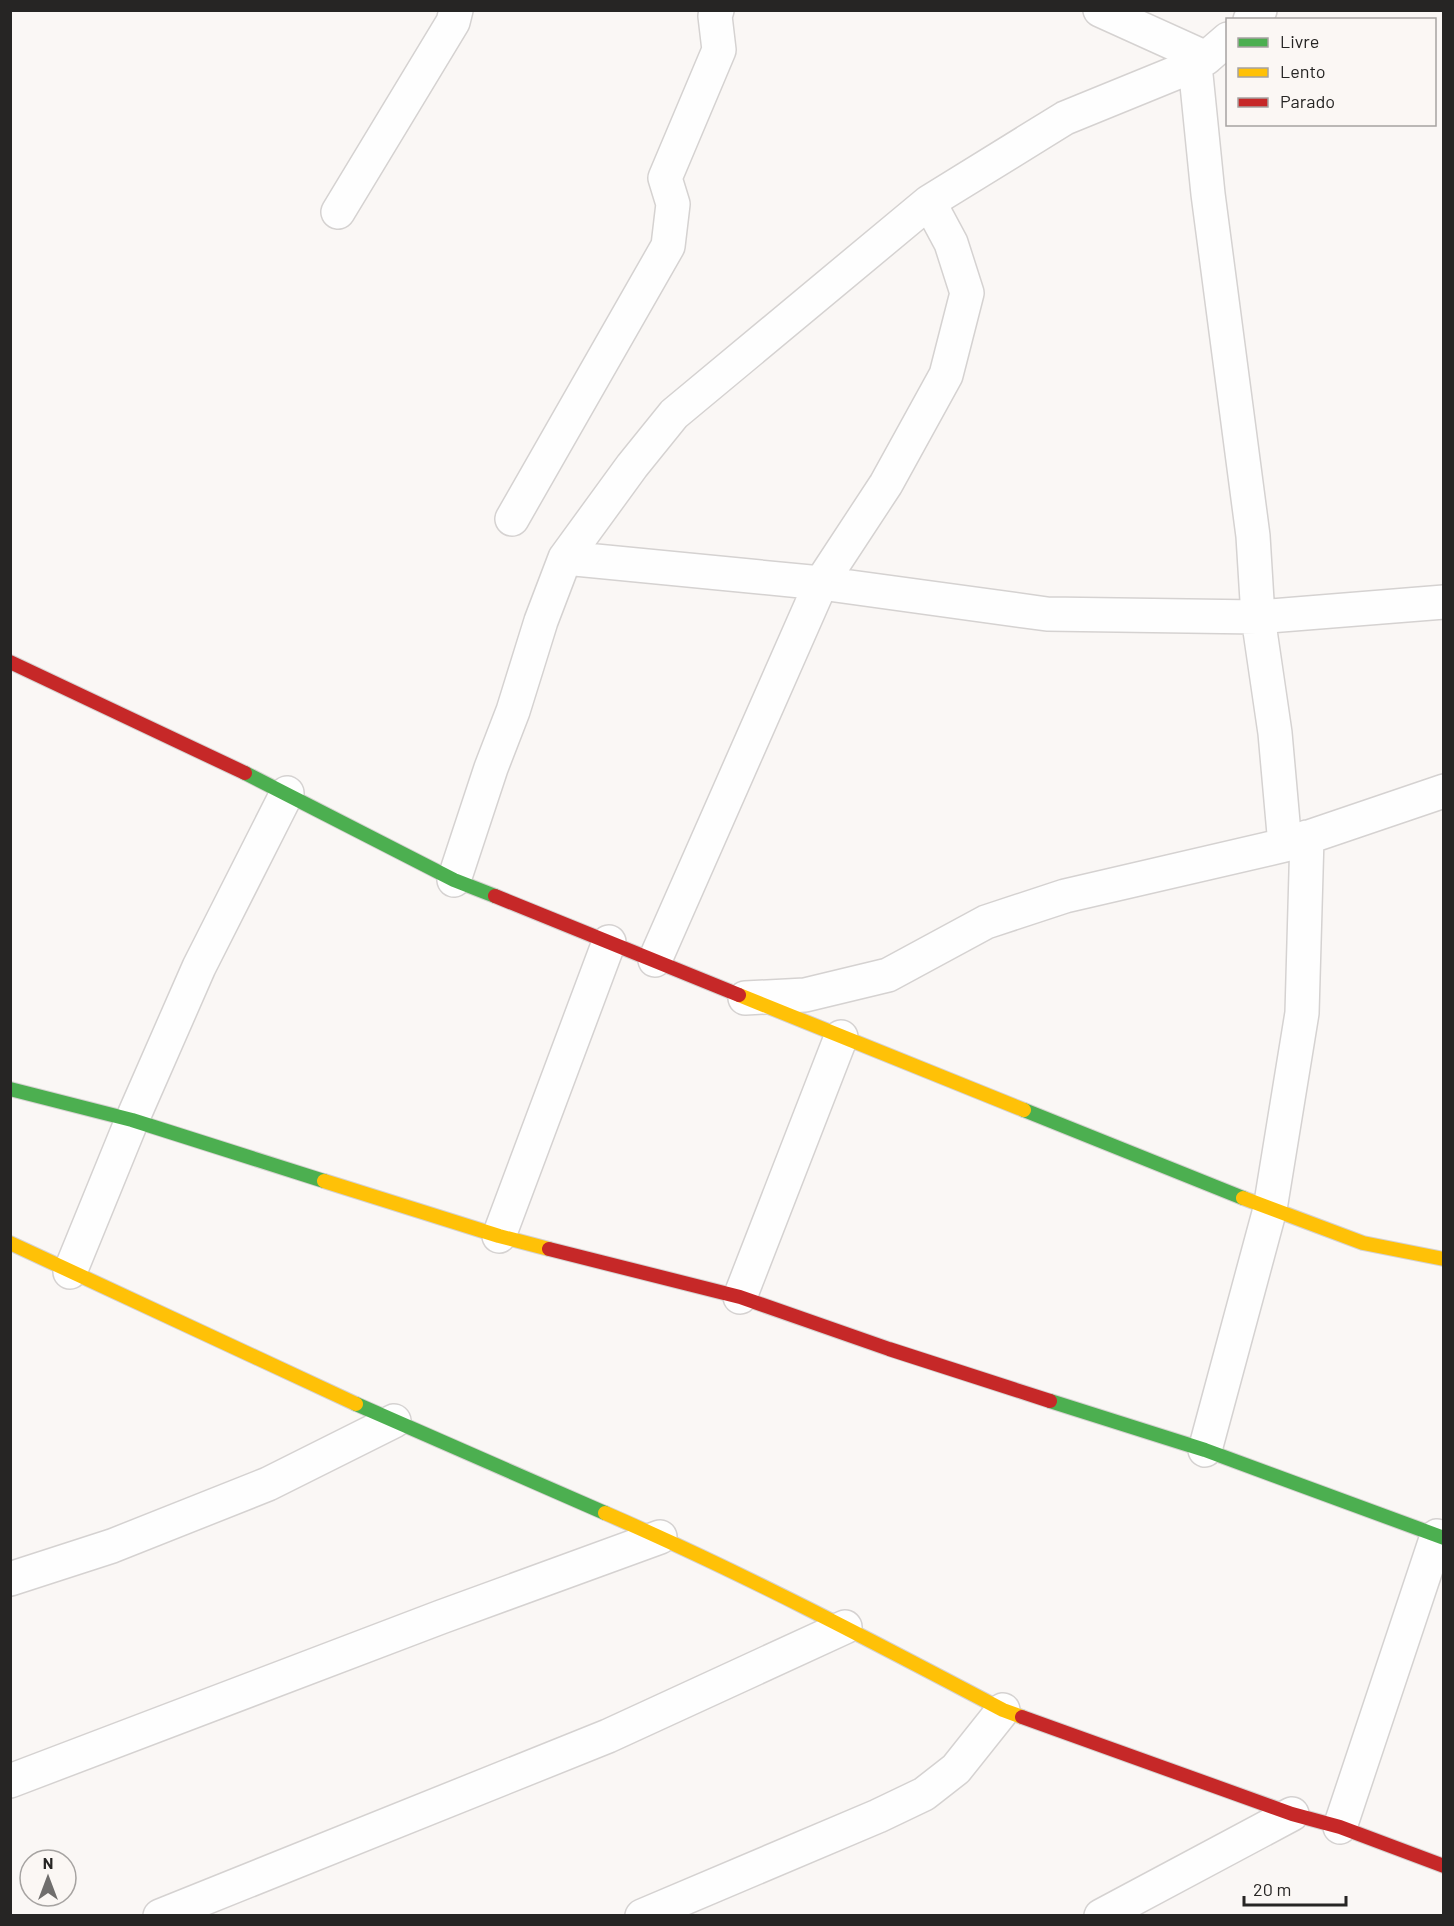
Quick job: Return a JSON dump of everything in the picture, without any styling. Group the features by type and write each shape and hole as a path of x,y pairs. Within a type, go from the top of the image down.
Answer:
{"street":[{"path":"338,212 453,22 456,10"},
{"path":"1100,10 1210,54"},
{"path":"512,519 668,246 673,204 665,178 719,50 710,12"},
{"path":"454,880 491,768 513,711 541,621 565,558 632,466 674,414 929,202 1065,118 1210,54"},
{"path":"1205,1450 1270,1209 1302,1013 1296,841 1275,733 1258,617 1253,536 1208,194 1210,54"},
{"path":"655,960 821,583 886,484 946,375 967,293 951,243 929,202"},
{"path":"565,558 821,583 1047,614 1258,617 1443,602"},
{"path":"10,662 287,793 454,880 1270,1209 1363,1243 1443,1259"},
{"path":"745,999 806,994 888,975 997,918 1065,896 1296,841 1443,791"},
{"path":"70,1272 132,1120 199,966 287,793"},
{"path":"499,1236 609,942"},
{"path":"740,1298 841,1037"},
{"path":"10,1089 132,1120 499,1236 740,1298 889,1349 1205,1450 1440,1537 1340,1827"},
{"path":"10,1243 394,1421 660,1537 845,1627 1003,1710 1292,1814 1340,1827 1443,1866"},
{"path":"10,1579 112,1546 268,1484 394,1421"},
{"path":"10,1781 441,1617 660,1537"},
{"path":"160,1916 608,1736 845,1627"},
{"path":"642,1916 878,1816 924,1794 956,1769 1003,1710"},
{"path":"1101,1916 1292,1814"}],"traffic: fast":[{"path":"245,773 454,880 495,896"},
{"path":"10,1089 132,1120 324,1181"},
{"path":"1024,1110 1243,1198"},
{"path":"1050,1401 1205,1450 1444,1538"},
{"path":"356,1404 605,1513"}],"traffic: slow":[{"path":"739,995 1024,1110"},
{"path":"324,1181 499,1236 549,1249"},
{"path":"1243,1198 1363,1243 1444,1259"},
{"path":"10,1243 356,1404"},
{"path":"605,1513 756,1583 1003,1710 1022,1717"}],"traffic: jam":[{"path":"10,662 245,773"},
{"path":"495,896 739,995"},
{"path":"549,1249 740,1297 889,1349 1050,1401"},
{"path":"1022,1717 1292,1814 1340,1827 1444,1866"}]}
